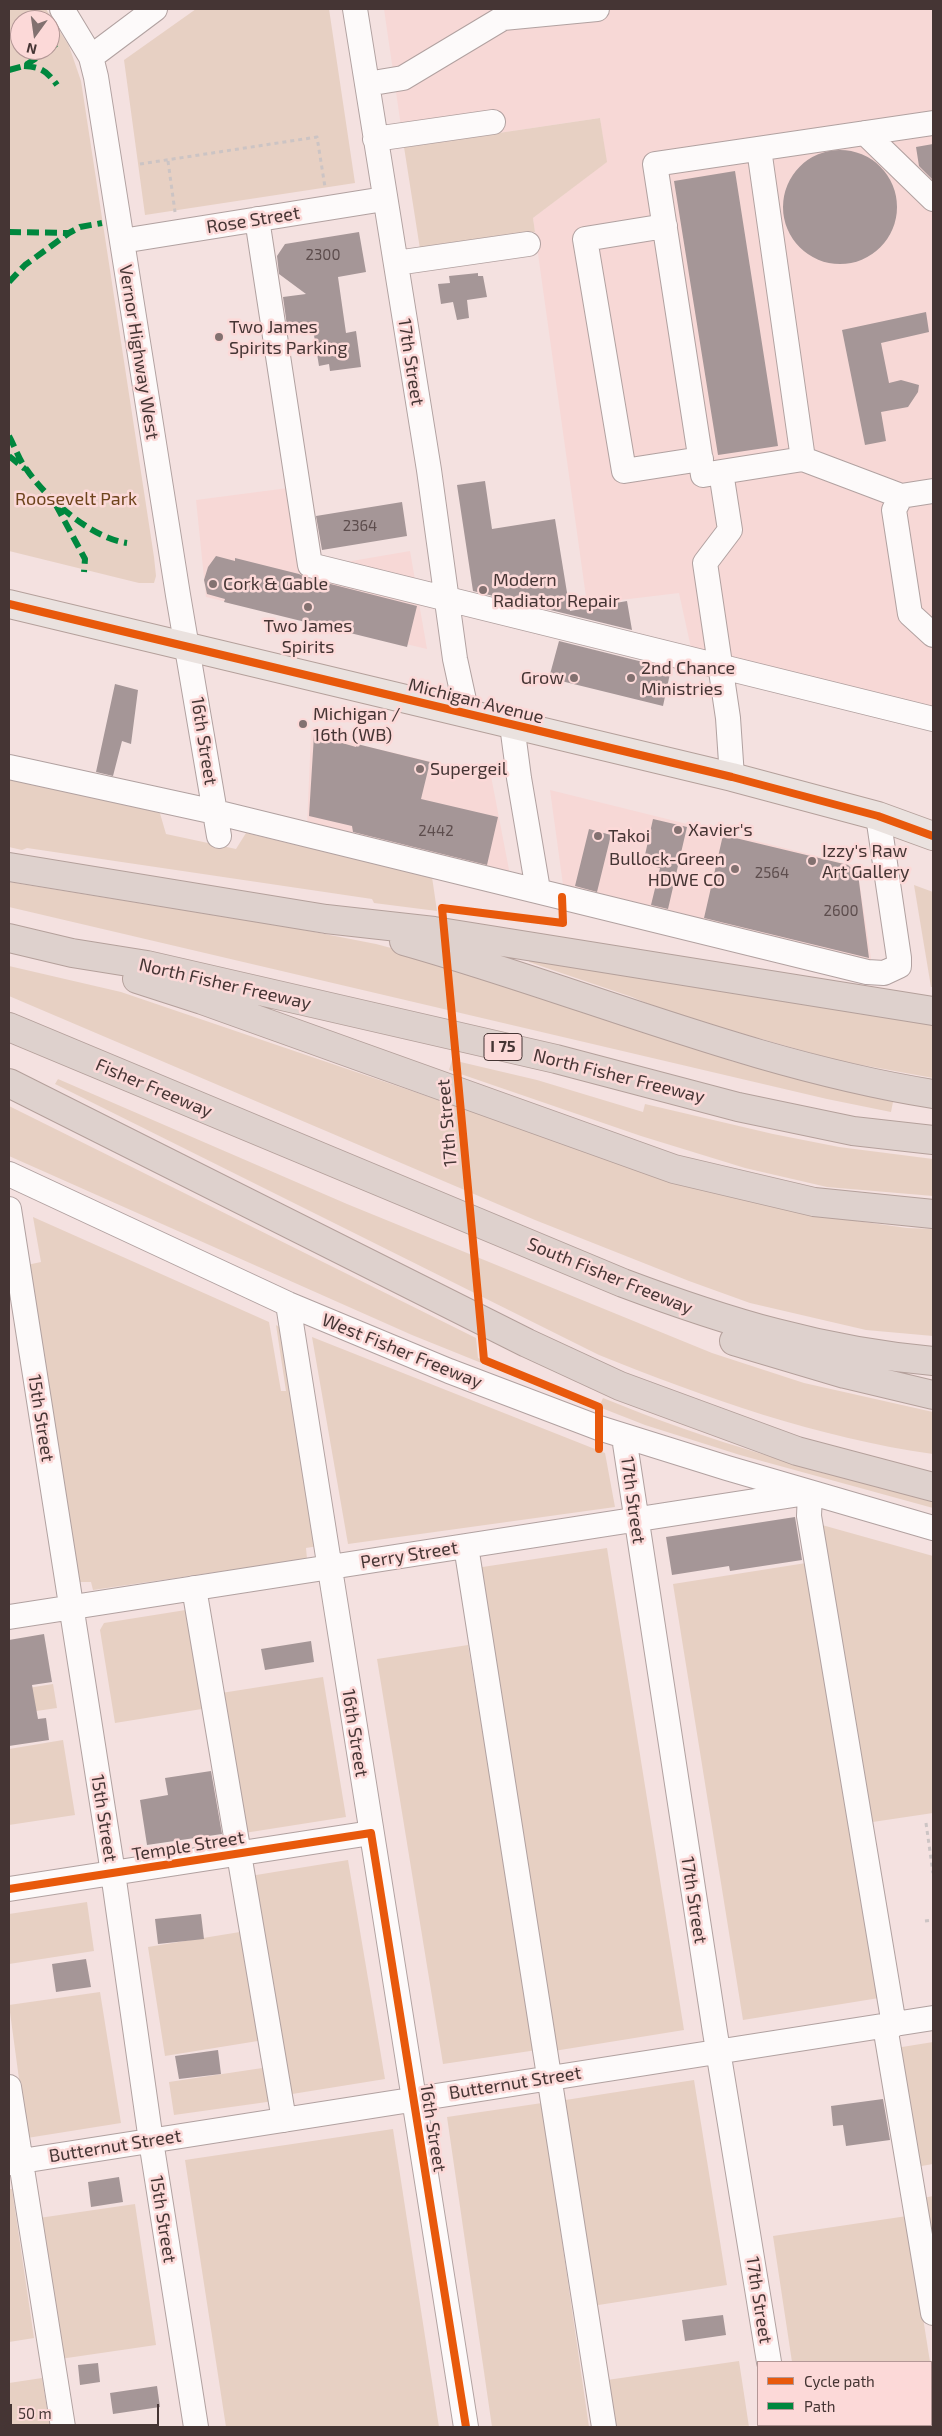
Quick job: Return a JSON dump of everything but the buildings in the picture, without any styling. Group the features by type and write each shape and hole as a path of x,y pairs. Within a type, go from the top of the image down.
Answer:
{"highway":[{"path":"9,866 326,919 434,931 933,1011"},
{"path":"326,919 479,963 763,1055 841,1077 933,1094"},
{"name":"I 75","path":"9,938 72,953"},
{"path":"72,953 143,982 202,1000 674,1168 814,1202 933,1214"},
{"name":"North Fisher Freeway","path":"72,953 147,965 556,1060 748,1109 853,1131 933,1140"},
{"name":"Fisher Freeway","path":"9,1027 298,1149"},
{"path":"9,1083 527,1343 620,1386 797,1451 933,1486"},
{"path":"298,1149 397,1204 659,1314 772,1354 933,1395"},
{"name":"South Fisher Freeway","path":"298,1149 623,1283 697,1311 763,1331 826,1345 933,1361"},
{"path":"734,1428 933,1469"}],"main road":[{"name":"Michigan Avenue","path":"9,604 732,777 878,816 933,836"}],"street":[{"path":"62,9 91,57 155,9"},
{"name":"17th Street","path":"355,9 448,600 455,660 467,714"},
{"path":"367,84 403,78 502,13 597,9"},
{"name":"Vernor Highway West","path":"91,57 188,647"},
{"path":"375,139 493,122"},
{"path":"933,123 655,164 703,475 803,459 901,496 933,491"},
{"path":"865,133 933,199"},
{"path":"759,149 803,459"},
{"name":"Rose Street","path":"122,241 384,199"},
{"path":"257,219 310,565 933,720"},
{"path":"665,226 585,239 624,471 701,459"},
{"path":"396,263 528,244"},
{"path":"721,472 730,530 705,563 728,718 732,777"},
{"path":"901,496 894,510 910,614 933,635"},
{"name":"16th Street","path":"188,647 220,836"},
{"path":"512,725 538,890"},
{"path":"9,767 215,812 866,972 892,971 899,966 878,816"},
{"name":"West Fisher Freeway","path":"9,1174 288,1304 449,1371 624,1438 933,1528"},
{"name":"15th Street","path":"9,1209 113,1873 150,2141 196,2427"},
{"name":"16th Street","path":"288,1304 466,2427"},
{"name":"17th Street","path":"624,1438 718,2051 769,2361"},
{"path":"810,1493 809,1516 933,2313"},
{"name":"Perry Street","path":"9,1617 810,1493"},
{"path":"466,1546 604,2427"},
{"path":"194,1588 284,2120"},
{"name":"Temple Street","path":"9,1889 371,1833"},
{"name":"Butternut Street","path":"14,2162 933,2018"},
{"path":"9,2087 14,2162 63,2427"}],"path":[{"path":"140,164 316,137 325,190"},
{"path":"168,161 175,213"},
{"path":"926,1823 933,1873"},
{"path":"925,1921 933,1920"}],"shaded area":[{"path":"384,9 933,9 933,708 691,648 679,593 587,604 533,218 606,162 600,118 404,147"},
{"path":"288,488 305,569 410,551 427,649 206,597 196,500"},
{"path":"311,733 491,776 510,875 307,826"},
{"path":"550,790 857,866 872,965 564,892"}],"green space":[{"name":"Roosevelt Park","path":"9,9 47,10 10,10 10,60 60,60 60,32 69,46 81,81 154,557 156,576 154,583 139,583 9,551"},
{"path":"196,9 329,9 355,183 145,215 124,60"},
{"path":"600,118 607,162 533,218 535,232 420,249 404,147"},
{"path":"9,771 159,810 166,834 236,849 246,833 432,877 437,911 374,903 372,899 27,848 22,850 9,847"},
{"path":"9,882 299,929 376,944 463,967 665,1032 731,1061 893,1102 891,1112 827,1099 9,907"},
{"path":"914,885 933,892 933,987 931,987"},
{"path":"531,954 933,1023 933,1078 840,1061 672,1014 632,997 529,962"},
{"path":"9,966 121,992 688,1185 799,1213 907,1228 933,1229 933,1336 866,1330 750,1303 535,1220 9,996"},
{"path":"452,1060 537,1080 643,1112 645,1104 773,1134 839,1147 933,1159 933,1196 827,1187 745,1168 641,1136 449,1070"},
{"path":"58,1079 347,1204 712,1353 804,1383 933,1412 933,1454 847,1438 763,1415 599,1355 55,1084"},
{"path":"9,1106 476,1338 478,1358 537,1383 536,1385 412,1335 9,1156"},
{"path":"33,1217 269,1322 281,1391 286,1391 276,1325 284,1330 318,1546 306,1548 307,1559 93,1590 91,1582 79,1582 27,1265 41,1262"},
{"path":"312,1337 605,1453 615,1507 348,1544"},
{"path":"603,1398 684,1429 766,1455 849,1478 933,1498 933,1508 740,1455 645,1425 599,1407"},
{"path":"822,1525 933,1556 933,1813 866,1823"},
{"path":"607,1548 684,2030 554,2051 476,1568"},
{"path":"806,1563 879,1998 743,2020 673,1584"},
{"path":"192,1609 208,1708 115,1723 100,1630 104,1623"},
{"path":"468,1645 537,2050 443,2064 377,1659"},
{"path":"323,1677 346,1817 238,1834 215,1694"},
{"path":"53,1684 57,1708 9,1715 9,1691"},
{"path":"63,1740 75,1815 9,1825 9,1749"},
{"path":"348,1860 385,2079 286,2095 250,1876"},
{"path":"87,1902 94,1951 9,1964 9,1914"},
{"path":"246,1931 264,2040 165,2056 148,1947"},
{"path":"100,1992 121,2123 27,2138 9,2005"},
{"path":"933,2042 933,2164 916,2167 896,2048"},
{"path":"269,2067 274,2101 174,2115 169,2082"},
{"path":"694,2080 727,2285 592,2306 559,2101"},
{"path":"542,2103 589,2427 492,2427 447,2117"},
{"path":"393,2129 439,2427 226,2427 185,2160"},
{"path":"9,2189 12,2189 34,2338 9,2342"},
{"path":"933,2196 933,2260 923,2198"},
{"path":"135,2204 156,2345 60,2359 39,2218"},
{"path":"907,2216 930,2361 792,2361 773,2236"},
{"path":"739,2361 749,2427 614,2427 607,2380"},
{"path":"932,2373 933,2427 802,2427 932,2426"},
{"path":"42,2378 50,2427 9,2427 9,2383"}],"marked path":[{"path":"9,70 24,66 33,60"},
{"path":"24,66 35,67 43,71 57,85"},
{"path":"9,282 25,265 69,233 80,227 102,223"},
{"path":"9,232 69,233"},
{"path":"9,436 24,466 58,505 99,534 127,543"},
{"path":"9,456 25,469"},
{"path":"56,505 85,559 84,572"}],"cycle path":[{"path":"9,604 732,777 878,816 933,836"},
{"path":"562,897 563,923 442,908 484,1360 599,1407 599,1449"},
{"path":"9,1889 371,1833 466,2427"}],"place":[{"name":"Two James Spirits Parking","path":"219,337"},
{"name":"Cork & Gable","path":"213,584"},
{"name":"Modern Radiator Repair","path":"483,590"},
{"name":"Two James Spirits","path":"308,607"},
{"name":"Grow","path":"574,678"},
{"name":"2nd Chance Ministries","path":"631,678"},
{"name":"Michigan / 16th (WB)","path":"303,724"},
{"name":"Supergeil","path":"420,769"},
{"name":"Xavier's","path":"678,830"},
{"name":"Takoi","path":"598,836"},
{"name":"Izzy's Raw Art Gallery","path":"812,861"},
{"name":"Bullock-Green HDWE CO","path":"735,869"}]}
